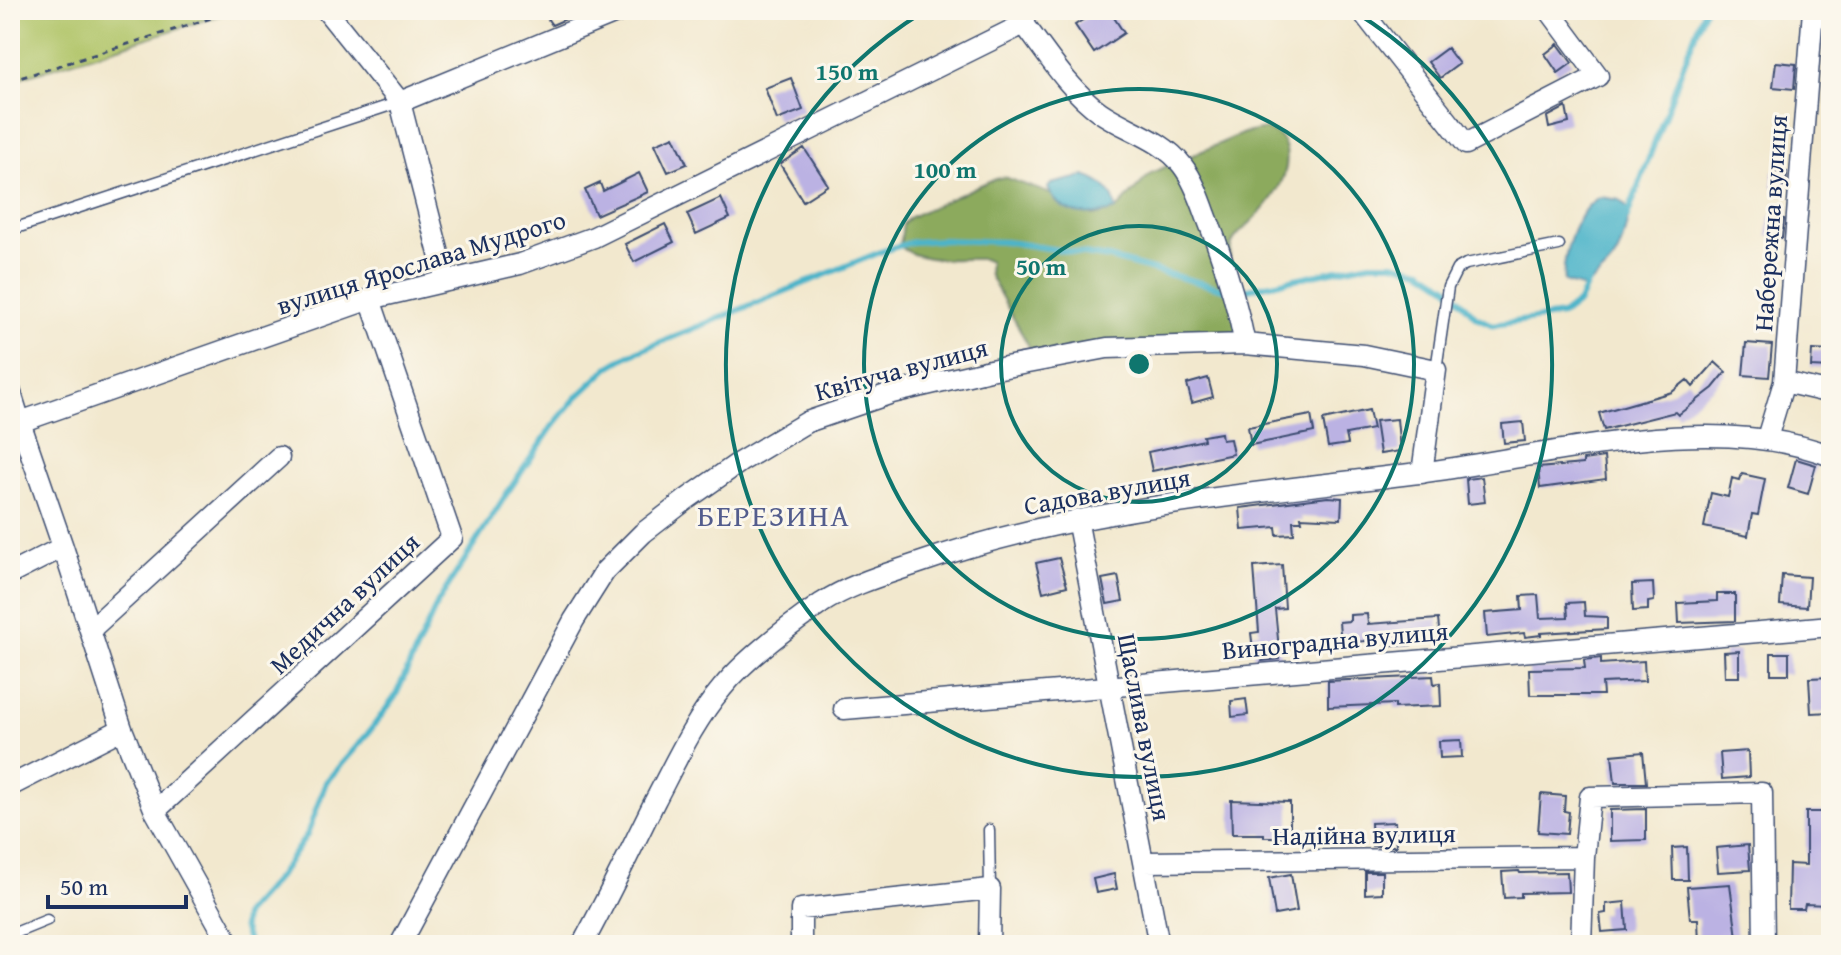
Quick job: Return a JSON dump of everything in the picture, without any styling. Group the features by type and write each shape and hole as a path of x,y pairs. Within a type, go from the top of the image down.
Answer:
{"street":[{"path":"326,10 400,102 446,281"},
{"path":"400,102 623,10"},
{"path":"1361,10 1466,144 1598,76 1549,10"},
{"name":"Набережна вулиця","path":"1767,438 1784,382 1813,10"},
{"path":"1026,17 1080,96 1102,113 1164,147 1182,165 1197,190 1221,254 1234,292 1245,344"},
{"name":"вулиця Ярослава Мудрого","path":"20,422 370,299 520,264 594,237 1026,17"},
{"name":"Медична вулиця","path":"155,811 452,538 370,299"},
{"name":"Квітуча вулиця","path":"400,945 589,594 605,571 634,542 708,484 807,422 892,393 990,370 1107,348 1245,344 1364,355 1436,370"},
{"path":"1422,473 1436,370"},
{"path":"1784,382 1831,393"},
{"path":"10,390 122,729 155,811 230,945"},
{"name":"Садова вулиця","path":"582,945 684,746 714,698 737,671 824,602 851,587 961,548 1077,519 1236,495 1422,473 1667,436 1767,438 1831,456"},
{"path":"90,630 279,457"},
{"name":"Щаслива вулиця","path":"1077,519 1159,945"},
{"path":"10,574 63,547"},
{"name":"Виноградна вулиця","path":"844,709 1831,626"},
{"path":"10,786 122,729"},
{"path":"1581,945 1590,797 1762,793 1764,945"},
{"name":"Надійна вулиця","path":"1145,862 1584,857"},
{"path":"801,945 801,909 990,889 989,945"}],"lane":[{"path":"10,230 400,102"},
{"path":"1436,370 1448,287 1457,269 1466,264 1559,245"},
{"path":"989,830 990,889"},
{"path":"10,935 47,920"}],"path":[{"path":"10,81 237,10"}],"green space":[{"path":"10,10 237,10 10,81"},
{"path":"1266,129 1281,139 1287,161 1277,191 1236,237 1231,247 1232,282 1245,344 1037,361 989,274 990,262 983,259 928,258 900,246 903,224 910,217 989,181 1004,177 1051,194 1058,204 1094,216 1116,210 1151,173 1244,133"}],"water":[{"path":"1085,176 1106,188 1116,210 1096,214 1077,213 1060,205 1048,188 1051,184"},
{"path":"1600,197 1620,200 1630,211 1617,255 1584,288 1564,282 1565,260 1577,222 1591,203"}],"building":[{"path":"541,10 586,10 552,25"},
{"path":"1098,10 1109,10 1124,33 1094,53 1075,25"},
{"path":"1558,44 1572,63 1558,73 1545,54"},
{"path":"1447,48 1459,64 1440,78 1428,62"},
{"path":"1776,62 1796,64 1794,89 1773,87"},
{"path":"791,78 803,110 777,120 765,88"},
{"path":"1566,107 1569,123 1549,128 1547,117"},
{"path":"674,136 687,164 668,172 655,144"},
{"path":"804,148 828,185 803,201 780,164"},
{"path":"1772,172 1787,172 1786,187 1772,187"},
{"path":"639,173 648,192 596,215 585,190 600,183 603,191"},
{"path":"721,198 730,218 696,234 687,214"},
{"path":"1770,216 1784,219 1782,238 1767,236"},
{"path":"665,224 674,242 634,262 625,244"},
{"path":"1746,343 1772,345 1769,377 1743,375"},
{"path":"1812,350 1831,351 1831,368 1811,367"},
{"path":"1715,362 1726,372 1713,388 1678,415 1675,412 1604,430 1599,413 1672,392 1687,380 1693,387"},
{"path":"1208,378 1213,397 1192,403 1187,384"},
{"path":"1369,410 1373,429 1346,434 1348,444 1328,447 1323,420"},
{"path":"1311,415 1314,432 1251,445 1248,427"},
{"path":"1397,419 1400,451 1380,454 1375,421"},
{"path":"1523,422 1525,441 1504,443 1502,424"},
{"path":"1221,433 1222,440 1230,439 1233,454 1152,471 1148,452 1204,440 1203,436"},
{"path":"1604,457 1606,479 1540,488 1538,468 1583,464 1583,460"},
{"path":"1796,459 1816,465 1808,494 1788,488"},
{"path":"1742,474 1765,479 1758,515 1752,514 1748,536 1704,527 1711,493 1728,497 1732,478 1740,480"},
{"path":"1482,477 1485,502 1468,504 1466,479"},
{"path":"1342,498 1341,519 1301,517 1302,521 1293,521 1294,534 1277,535 1276,527 1242,530 1240,508"},
{"path":"1059,558 1067,586 1043,592 1036,563"},
{"path":"1282,565 1285,608 1275,609 1280,659 1262,661 1261,657 1254,657 1251,633 1259,632 1254,567"},
{"path":"1782,575 1809,577 1807,607 1780,605"},
{"path":"1118,576 1123,601 1107,604 1102,579"},
{"path":"1653,583 1654,601 1648,602 1648,610 1633,611 1632,584"},
{"path":"1717,594 1735,594 1735,621 1679,623 1678,603 1717,601"},
{"path":"1538,595 1540,618 1568,617 1567,603 1584,602 1585,616 1607,617 1607,629 1541,633 1525,637 1524,633 1487,637 1485,613 1522,610 1521,596"},
{"path":"1367,614 1368,624 1438,619 1440,639 1392,646 1392,639 1341,643 1339,622 1350,621 1350,615"},
{"path":"1739,651 1739,677 1725,677 1724,652"},
{"path":"1771,653 1789,653 1789,674 1771,674"},
{"path":"1601,658 1601,664 1644,661 1645,681 1602,683 1603,695 1530,695 1529,669 1585,668 1584,660"},
{"path":"1433,676 1434,684 1440,683 1441,706 1395,708 1395,704 1328,707 1328,681"},
{"path":"1831,677 1831,712 1811,713 1809,678"},
{"path":"1246,699 1248,715 1232,717 1231,701"},
{"path":"1461,740 1462,757 1440,758 1439,741"},
{"path":"1748,751 1749,777 1722,779 1720,753"},
{"path":"1643,752 1646,783 1615,783 1612,755"},
{"path":"1541,794 1565,796 1564,811 1569,812 1567,834 1538,832"},
{"path":"1231,800 1290,802 1290,837 1232,834"},
{"path":"1646,809 1646,840 1610,841 1610,810"},
{"path":"1806,812 1831,812 1827,905 1805,904 1804,909 1788,909 1789,864 1806,865"},
{"path":"1395,822 1396,846 1372,846 1371,823"},
{"path":"1748,845 1750,870 1718,872 1716,848"},
{"path":"1687,847 1688,880 1673,880 1672,848"},
{"path":"1365,872 1382,872 1382,893 1365,894"},
{"path":"1502,872 1567,872 1568,892 1521,893 1521,897 1504,898"},
{"path":"1114,874 1117,889 1096,893 1093,879"},
{"path":"1291,874 1297,911 1275,915 1269,878"},
{"path":"1730,884 1738,945 1699,945 1698,919 1690,919 1687,887"},
{"path":"1625,902 1627,930 1602,932 1600,914 1606,913 1606,904"}],"waterway":[{"path":"1627,217 1704,10"},
{"path":"249,945 243,926 244,915 278,877 307,835 326,782 395,697 438,602 507,493 576,398 609,367 629,355 912,242 1009,242 1109,258 1234,292 1370,263 1393,263 1422,270 1448,287 1476,317 1493,325 1562,315 1579,302 1588,282"}],"district":[{"name":"БЕРЕЗИНА","path":"774,515"}]}
